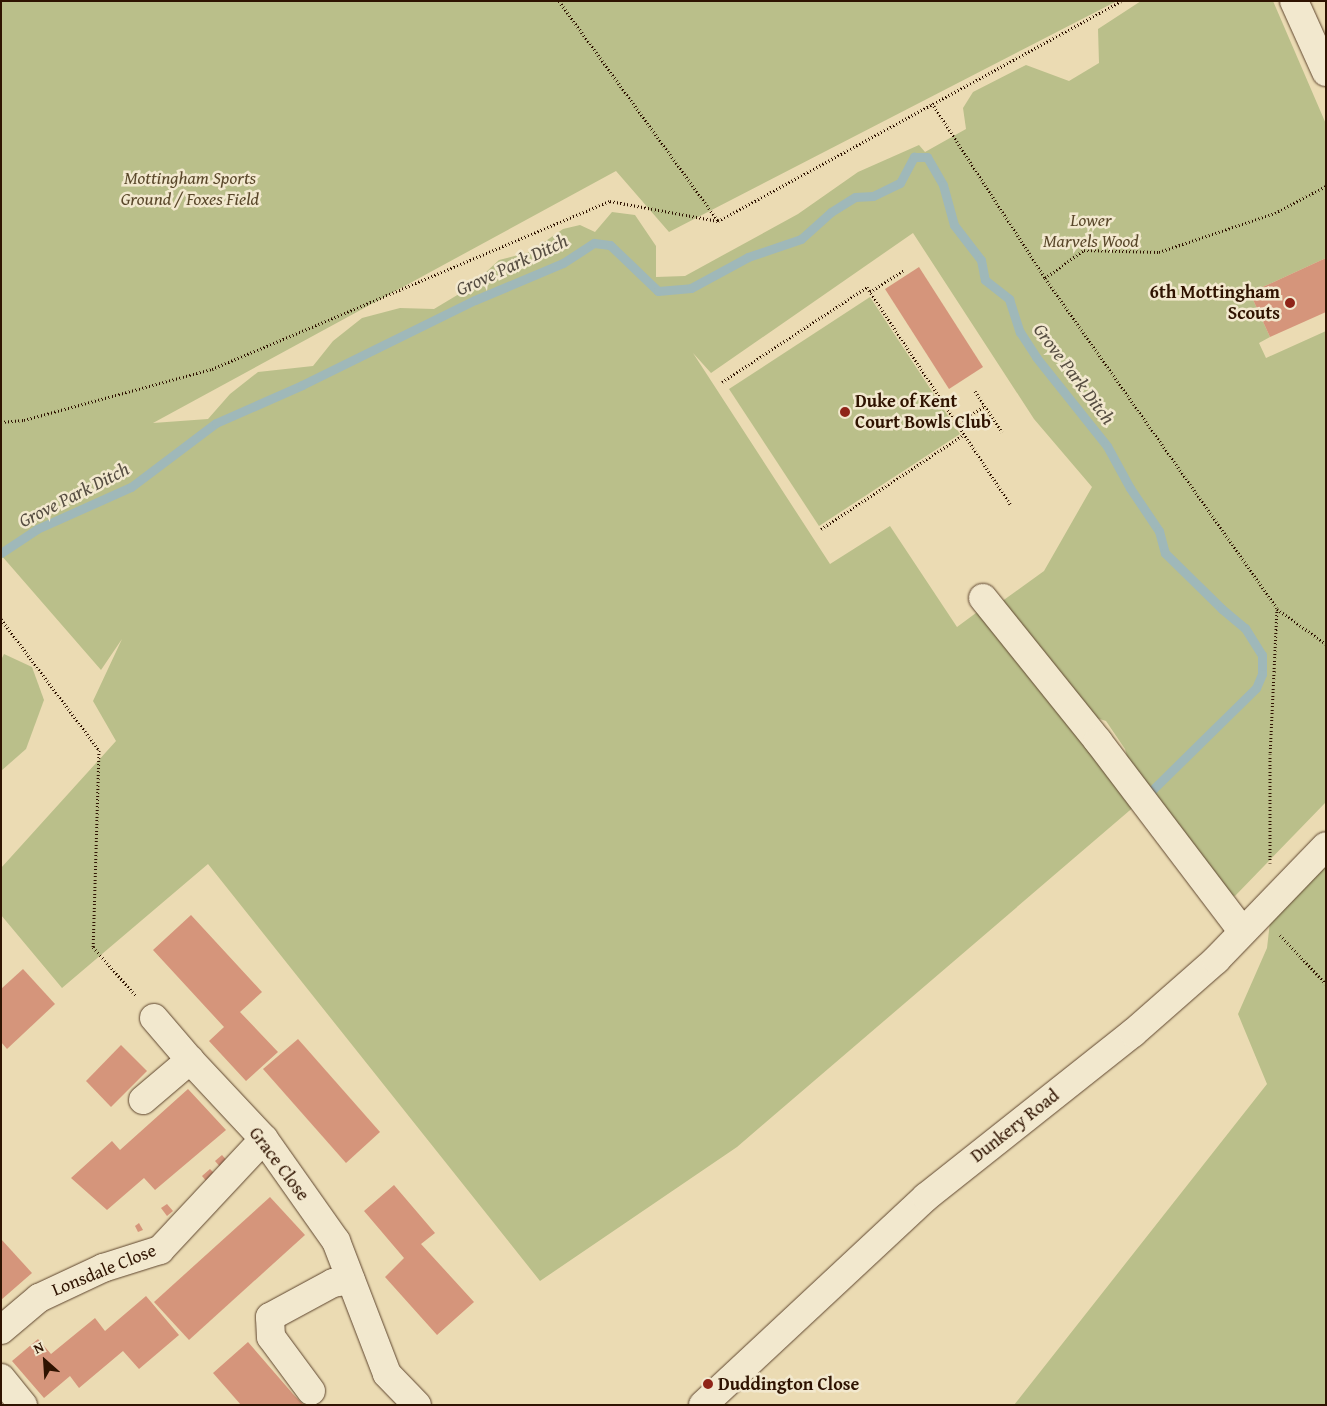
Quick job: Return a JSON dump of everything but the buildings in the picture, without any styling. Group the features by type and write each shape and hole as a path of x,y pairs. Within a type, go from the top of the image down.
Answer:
{"street":[{"path":"1294,1 1326,72"},
{"path":"983,598 1098,741 1242,931"},
{"name":"Dunkery Road","path":"703,1405 926,1197 1133,1033 1216,960 1326,846"},
{"name":"Grace Close","path":"154,1018 190,1060 264,1139 336,1241 387,1374 417,1405"},
{"path":"143,1100 190,1060"},
{"name":"Lonsdale Close","path":"1,1330 39,1298 103,1268 160,1250 264,1139"},
{"path":"311,1391 271,1336 270,1318 333,1282 351,1280"},
{"path":"1,1378 23,1405"}],"path":[{"path":"559,1 718,221"},
{"path":"1,422 24,420 212,369 610,201 718,221 1121,1"},
{"path":"932,103 1045,278 1277,608 1326,644"},
{"path":"1045,278 1084,250 1159,252 1275,213 1326,186"},
{"path":"870,292 904,270"},
{"path":"722,382 866,287 963,435 1012,505"},
{"path":"975,391 1002,432"},
{"path":"956,424 985,406"},
{"path":"821,529 963,435"},
{"path":"1270,866 1270,754 1277,608"},
{"path":"1,620 99,750 93,947 154,1018"},
{"path":"1262,913 1326,984"}],"green space":[{"path":"1,1 1117,1 669,232 616,171 153,423 208,419 230,394 258,372 313,366 333,341 362,318 400,308 434,309 469,288 499,260 530,252 563,229 580,225 595,232 612,212 635,215 656,246 656,277 685,276 798,214 858,172 919,145 925,152 966,129 963,108 973,92 1026,65 1069,81 1099,63 1098,29 1141,1 1273,1 1326,124 1326,258 1250,293 1270,337 1259,343 1266,358 1326,331 1326,802 1235,896 1224,893 1132,775 1125,749 1106,721 1087,715 1001,602 1044,571 1092,487 1034,419 913,233 711,373 693,353 830,564 890,526 957,627 980,610 1136,805 737,1147 540,1281 208,864 62,988 1,915 1,868 116,741 93,701 122,639 101,670 1,555"},
{"name":"Duke of Kent Court Bowls Club","path":"870,297 960,434 819,526 729,389"},
{"path":"4,654 32,667 44,700 26,749 1,771 1,660"},
{"path":"1326,856 1326,1405 1014,1405 1267,1084 1238,1014 1267,948 1271,913"}],"waterway":[{"name":"Grove Park Ditch","path":"1,553 37,529 131,487 216,423 302,385 475,300 563,263 594,243 610,245 658,291 691,288 748,257 801,239 831,212 855,197 873,196 900,183 914,157 927,157 943,185 954,225 981,260 985,280 1009,299 1020,332 1036,357 1107,446 1130,488 1159,531 1165,553 1222,609 1245,628 1262,655 1262,674 1256,688 1148,794"}],"place":[{"name":"6th Mottingham Scouts","path":"1290,303"},
{"name":"Duke of Kent Court Bowls Club","path":"845,412"},
{"name":"Duddington Close","path":"708,1384"}],"park label":[{"name":"Mottingham Sports Ground / Foxes Field","path":"190,189"},
{"name":"Lower Marvels Wood","path":"1091,231"}]}
